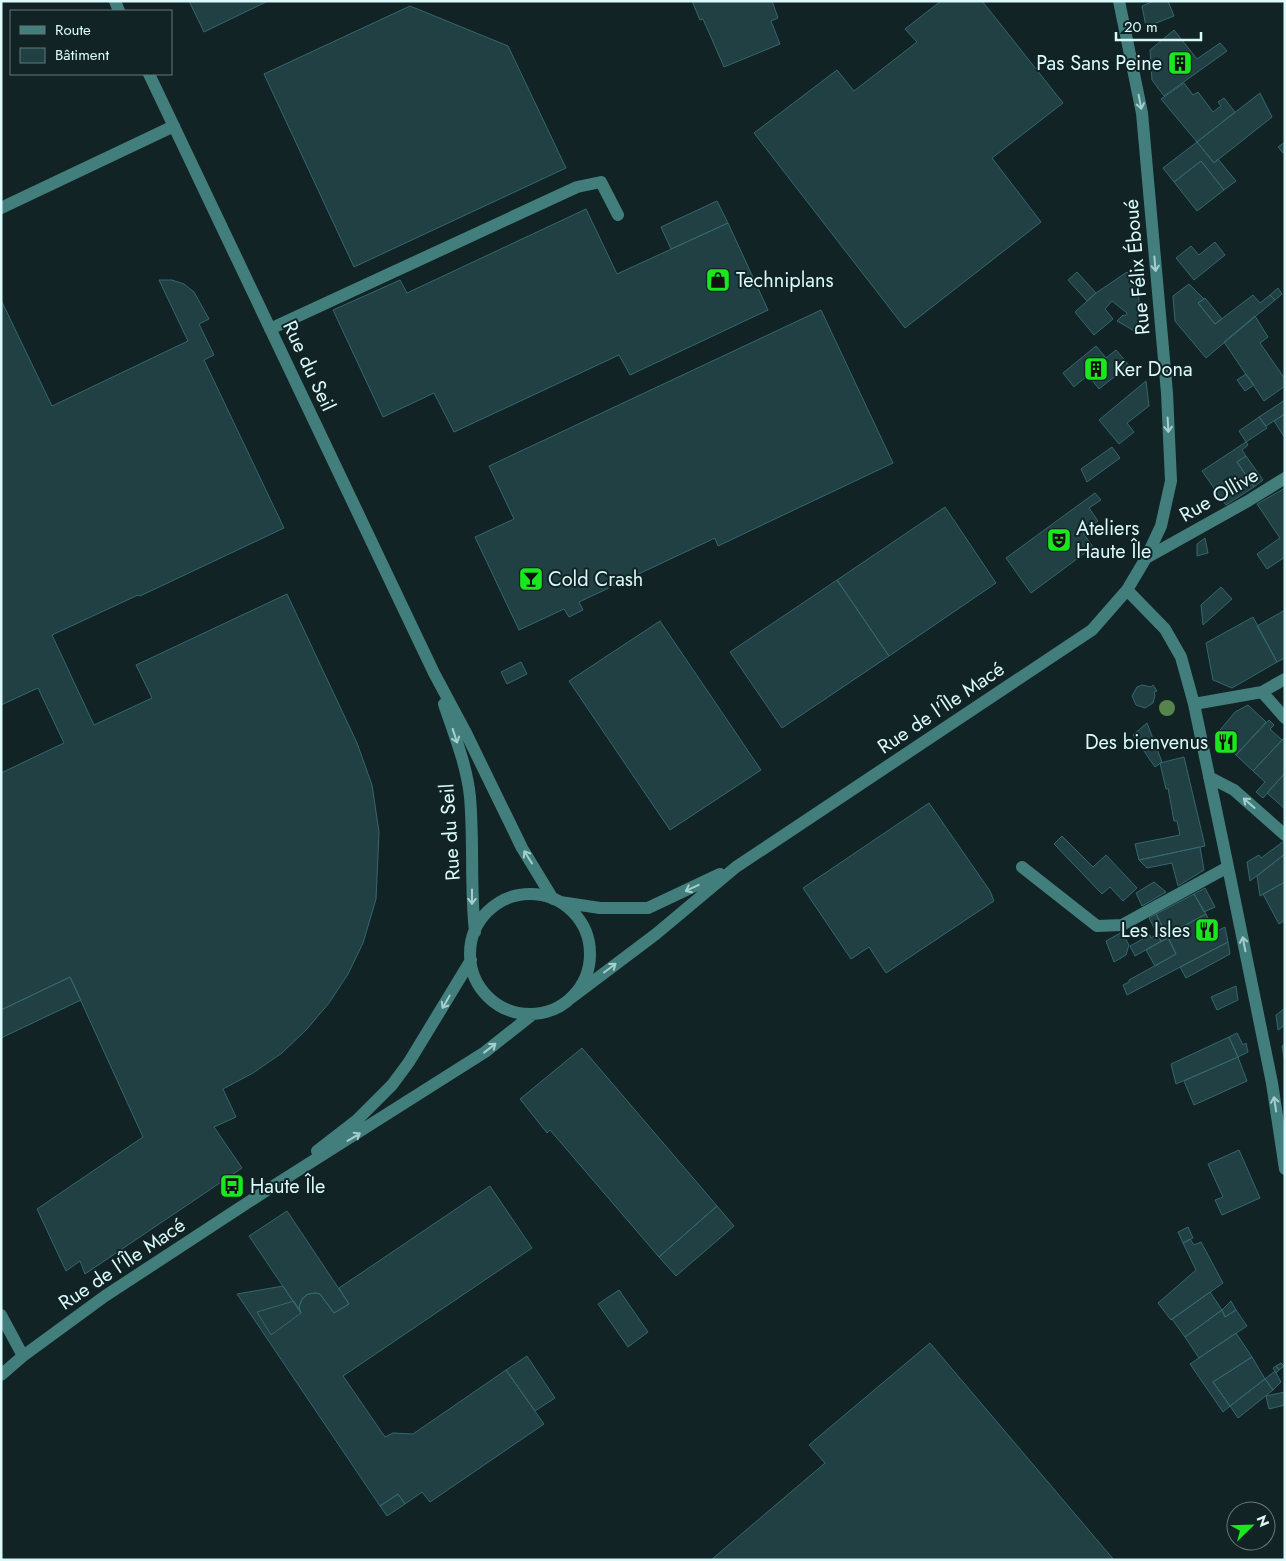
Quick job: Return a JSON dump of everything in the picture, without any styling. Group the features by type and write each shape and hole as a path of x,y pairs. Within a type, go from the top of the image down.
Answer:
{"street":[{"name":"Rue Félix Éboué","path":"1119,1 1142,113 1168,422 1171,481 1161,526 1146,558"},
{"name":"Rue du Seil","path":"149,75 434,674 465,731 522,848 556,901"},
{"path":"1,208 174,126"},
{"path":"270,329 577,187 601,182 618,216"},
{"name":"Rue Ollive","path":"1146,558 1285,478"},
{"name":"Rue de l'Île Macé","path":"571,998 656,934 736,867 1092,630 1128,590 1146,558"},
{"path":"1128,590 1165,630 1181,657 1194,704 1272,1083 1285,1169"},
{"name":"Rue du Seil","path":"434,674 463,763 470,796 472,912 475,932"},
{"path":"1194,704 1262,692 1285,679"},
{"path":"1262,692 1285,718"},
{"path":"1209,776 1234,790 1285,835"},
{"name":"Rue de l'Île Macé","path":"556,901 600,908 648,908 736,867"},
{"path":"1022,867 1097,926 1122,925 1228,867"},
{"path":"534,895 556,901 570,910 584,929 590,950 585,976 580,987 571,998 553,1010 533,1014 511,1011 492,999 479,985 471,960 471,948 475,932 487,913 508,899 534,895"},
{"name":"Rue de l'Île Macé","path":"268,1190 356,1120 392,1085 409,1062 471,960"},
{"name":"Rue de l'Île Macé","path":"1,1375 23,1356 105,1296 486,1052 533,1014"},
{"path":"1,1316 23,1356"}],"building":[{"path":"189,1 268,1 204,32"},
{"path":"692,1 772,1 778,18 771,21 780,44 724,67 703,19 700,20"},
{"path":"941,1 982,1 1063,103 992,158 1041,222 905,328 754,133 837,70 854,91 917,42 905,29"},
{"path":"1154,1 1168,1 1174,16 1146,27 1142,6"},
{"path":"410,6 508,46 566,168 354,267 264,74"},
{"name":"Pas Sans Peine","path":"1174,30 1197,59 1220,43 1227,51 1164,96 1152,80 1150,50"},
{"path":"1184,83 1193,95 1198,92 1213,112 1221,106 1218,102 1224,98 1235,112 1197,142 1161,99"},
{"path":"1260,93 1272,117 1214,163 1197,142"},
{"path":"1197,142 1214,163 1218,159 1236,181 1224,190 1201,161 1174,182 1163,168"},
{"path":"1285,142 1285,152 1283,153 1278,147"},
{"path":"1201,161 1224,190 1197,211 1174,182"},
{"path":"717,201 728,223 671,249 661,227"},
{"path":"586,209 617,274 728,223 768,310 630,375 619,355 454,432 434,393 383,417 333,310 400,280 407,293"},
{"path":"1215,242 1225,255 1194,280 1176,258 1191,246 1199,255"},
{"path":"1077,272 1096,293 1087,301 1068,280"},
{"path":"1127,272 1138,290 1142,334 1117,321 1127,313 1112,301 1105,309 1113,319 1094,335 1075,312 1096,293"},
{"path":"159,280 172,280 184,284 194,292 209,319 199,324 214,355 204,360 284,528 52,635 94,725 152,698 136,665 287,594 357,743 372,785 379,832 376,899 363,943 348,974 329,1003 307,1029 282,1053 253,1073 223,1089 236,1117 214,1127 242,1168 85,1274 80,1261 66,1271 37,1209 143,1137 70,977 1,1010 1,773 64,743 38,688 1,705 1,300 52,406 188,341"},
{"path":"1189,284 1204,299 1198,303 1215,324 1253,295 1260,303 1270,295 1275,300 1206,358 1175,321 1173,296"},
{"path":"1278,288 1282,294 1275,300 1270,295"},
{"path":"1205,298 1222,319 1215,324 1198,303"},
{"path":"821,310 893,463 718,546 715,538 579,602 583,610 569,617 564,609 519,630 475,537 514,519 489,466"},
{"path":"1255,316 1268,337 1260,343 1285,379 1285,386 1264,401 1224,342"},
{"name":"Ker Dona","path":"1096,346 1106,358 1116,350 1129,365 1099,389 1088,375 1074,387 1063,373"},
{"path":"1246,374 1254,385 1245,391 1237,380"},
{"path":"1146,381 1149,406 1127,423 1134,432 1119,444 1099,420"},
{"path":"1285,400 1285,414 1266,426 1259,417"},
{"path":"1285,414 1285,438 1274,421"},
{"path":"1259,417 1267,428 1246,442 1239,431"},
{"path":"1246,442 1248,445 1242,450 1246,456 1237,462 1254,487 1226,505 1202,471"},
{"path":"1112,447 1120,458 1087,482 1081,469"},
{"path":"1246,456 1263,480 1254,487 1237,462"},
{"path":"1285,488 1285,557 1267,569 1257,554 1280,538 1257,504"},
{"name":"Ateliers Haute Île","path":"1095,493 1101,500 1089,508 1098,521 1083,533 1093,547 1031,593 1006,558"},
{"path":"945,507 996,583 889,656 837,580"},
{"path":"1205,538 1208,553 1197,556 1197,544"},
{"path":"837,580 889,656 782,728 730,652"},
{"path":"1221,587 1232,599 1203,625 1201,605"},
{"path":"1285,610 1285,658 1277,662 1257,626"},
{"path":"1253,617 1277,662 1232,688 1213,680 1206,643"},
{"path":"660,621 761,770 670,830 569,681"},
{"path":"521,662 527,674 507,684 501,672"},
{"path":"1142,685 1151,687 1153,685 1157,691 1154,692 1153,703 1145,708 1136,705 1132,696 1137,687"},
{"path":"1248,705 1266,722 1236,755 1216,735 1235,712"},
{"path":"1269,720 1274,725 1270,729 1282,740 1253,771 1236,755"},
{"path":"1147,723 1162,762 1155,767 1133,735"},
{"path":"1285,737 1285,773 1263,798 1256,792 1265,782 1253,771"},
{"path":"1184,757 1205,846 1139,860 1135,844 1180,835 1177,821 1174,821 1168,788 1166,789 1160,763"},
{"path":"1285,773 1285,809 1267,793"},
{"path":"929,803 990,891 994,901 886,973 869,947 851,959 803,888"},
{"path":"1062,836 1093,867 1106,855 1137,888 1123,901 1110,887 1102,894 1054,844"},
{"path":"1284,841 1285,854 1250,881 1247,862 1259,855 1261,858"},
{"path":"1200,847 1204,870 1178,886 1172,863 1147,868 1139,860"},
{"path":"1285,854 1285,882 1260,896 1257,876"},
{"path":"1154,882 1166,892 1142,906 1136,893"},
{"path":"1285,882 1285,920 1279,924 1263,894"},
{"path":"1205,888 1215,907 1204,912 1194,894"},
{"path":"1194,894 1206,914 1167,935 1156,914"},
{"path":"1156,914 1168,938 1161,941 1149,918"},
{"path":"1206,914 1215,932 1225,927 1228,942 1127,995 1123,985 1176,954 1167,935"},
{"path":"1122,932 1129,945 1126,955 1114,962 1106,941"},
{"path":"1157,934 1161,941 1135,956 1130,946 1150,935 1151,938"},
{"path":"1168,938 1176,954 1155,966 1146,950"},
{"path":"1228,942 1230,954 1186,978 1180,967"},
{"path":"70,977 81,1000 1,1038 1,1010"},
{"path":"1236,986 1238,1000 1217,1010 1211,997"},
{"path":"1285,1008 1285,1025 1278,1030 1276,1015"},
{"path":"1237,1033 1243,1045 1246,1043 1248,1052 1238,1057 1229,1037"},
{"path":"1229,1037 1238,1057 1176,1084 1171,1064"},
{"path":"1285,1044 1285,1063 1282,1046"},
{"path":"582,1048 717,1206 659,1257 550,1130 547,1133 520,1099"},
{"path":"1238,1057 1247,1081 1194,1105 1184,1081"},
{"path":"1239,1150 1260,1198 1222,1215 1215,1200 1223,1197 1208,1164"},
{"path":"490,1186 532,1248 343,1376 385,1437 393,1433 413,1434 506,1370 544,1424 430,1502 422,1492 405,1504 398,1494 380,1506 237,1294 283,1286 301,1313 299,1307 302,1299 308,1294 316,1293 320,1294 334,1313 349,1304 339,1288"},
{"path":"717,1206 734,1226 676,1276 659,1257"},
{"path":"287,1211 349,1304 334,1313 320,1294 316,1293 308,1294 302,1299 299,1307 301,1313 249,1236"},
{"path":"1188,1227 1193,1238 1183,1243 1178,1232"},
{"path":"1190,1239 1194,1245 1201,1242 1223,1283 1171,1320 1158,1303 1196,1270 1183,1243"},
{"path":"619,1290 648,1332 628,1347 598,1304"},
{"path":"1210,1292 1222,1310 1185,1337 1172,1319"},
{"path":"294,1301 301,1313 271,1335 257,1312"},
{"path":"1231,1301 1236,1310 1225,1317 1222,1310"},
{"path":"1222,1310 1225,1317 1236,1310 1247,1326 1199,1358 1185,1337"},
{"path":"1236,1333 1252,1357 1213,1382 1230,1406 1223,1412 1190,1364"},
{"path":"930,1343 1114,1560 711,1560 825,1463 809,1445"},
{"path":"527,1356 555,1398 535,1411 506,1370"},
{"path":"1252,1357 1265,1379 1230,1406 1213,1382"},
{"path":"1281,1363 1284,1366 1279,1370 1276,1366"},
{"path":"1276,1366 1279,1370 1276,1373 1273,1368"},
{"path":"1275,1371 1281,1382 1273,1390 1265,1379"},
{"path":"1265,1379 1273,1390 1238,1418 1230,1406"},
{"path":"1285,1392 1285,1405 1269,1409 1266,1396"},
{"path":"398,1494 405,1504 387,1516 380,1506"}],"place":[{"name":"Pas Sans Peine","path":"1180,63"},
{"name":"Techniplans","path":"718,280"},
{"name":"Ker Dona","path":"1096,369"},
{"name":"Ateliers Haute Île","path":"1059,540"},
{"name":"Cold Crash","path":"531,579"},
{"name":"Des bienvenus","path":"1226,742"},
{"name":"Les Isles","path":"1207,930"},
{"name":"Haute Île","path":"232,1186"}]}
